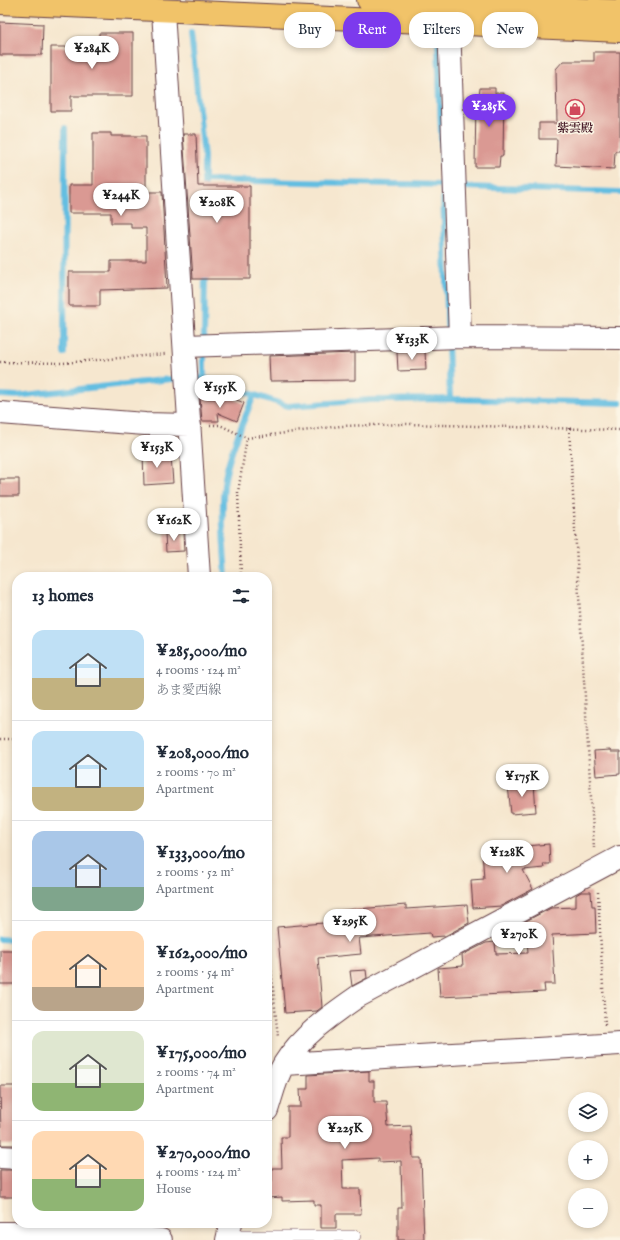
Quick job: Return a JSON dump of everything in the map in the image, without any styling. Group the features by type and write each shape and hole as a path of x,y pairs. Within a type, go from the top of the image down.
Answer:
{"main road":[{"path":"368,0 620,11"},
{"path":"0,4 409,21"},
{"path":"474,24 620,31"}],"street":[{"path":"163,11 199,572"},
{"path":"449,48 452,337"},
{"path":"185,355 452,337 620,338"},
{"path":"0,413 145,424 190,425"},
{"path":"272,1096 284,1064 297,1046 329,1016 357,997 620,857"},
{"path":"284,1064 613,1044"},
{"path":"0,1157 12,1158"},
{"path":"1,1235 84,1228 161,1240"}],"lane":[{"path":"229,1233 354,1236"}],"path":[{"path":"0,362 63,363 185,355"},
{"path":"232,431 246,438 340,426 407,424 620,430"},
{"path":"569,428 596,870 613,1044"},
{"path":"240,572 238,492 246,438"},
{"path":"0,739 12,739"},
{"path":"272,979 280,1056 284,1064"}],"building":[{"path":"0,22 43,24 42,55 0,55"},
{"path":"99,33 133,33 133,96 71,96 71,111 51,111 51,47 99,47"},
{"path":"594,52 620,52 620,151 615,151 614,169 556,166 557,139 539,139 539,123 557,123 556,69 563,61 594,61"},
{"path":"480,88 495,88 495,93 504,93 503,156 500,156 499,167 475,167 476,98 479,98"},
{"path":"93,133 111,133 111,136 146,136 146,192 162,192 167,288 100,290 100,306 69,306 69,272 111,272 111,261 146,261 146,228 131,228 131,223 111,223 111,213 69,213 69,185 93,185"},
{"path":"183,134 196,134 198,186 250,186 250,279 193,279"},
{"path":"425,351 426,370 398,371 397,352"},
{"path":"355,353 355,380 270,381 269,356"},
{"path":"200,398 232,398 244,403 237,421 218,413 219,421 202,421"},
{"path":"166,452 166,456 171,456 173,483 144,485 143,453"},
{"path":"0,479 19,479 19,496 0,496"},
{"path":"183,532 184,551 166,552 165,533"},
{"path":"610,750 611,752 620,752 620,774 596,776 594,751"},
{"path":"534,783 536,812 511,814 508,785"},
{"path":"549,844 550,864 543,864 544,868 523,870 533,889 501,906 473,908 471,880 484,879 482,850"},
{"path":"581,892 591,892 592,906 595,906 596,933 552,935 555,984 544,984 545,992 440,997 438,968 463,966 462,955 486,943 495,942 496,954 528,953 526,921 551,908 576,907 576,895"},
{"path":"406,905 406,909 467,905 469,923 445,936 431,937 430,933 359,938 361,954 318,958 322,1007 317,1011 285,1013 277,927 335,922 334,911"},
{"path":"0,950 12,950 12,984 0,984"},
{"path":"366,970 367,978 352,986 350,971"},
{"path":"369,1071 369,1081 374,1081 374,1102 386,1102 388,1127 411,1126 413,1158 421,1158 424,1240 398,1240 398,1208 402,1208 401,1161 378,1162 378,1158 342,1160 343,1189 360,1189 361,1214 336,1214 336,1228 321,1228 321,1205 314,1205 314,1200 282,1201 282,1197 272,1198 272,1168 282,1168 281,1137 288,1137 288,1107 301,1107 300,1089 308,1089 308,1075"},
{"path":"0,1086 12,1086 12,1145 1,1145"},
{"path":"0,1170 12,1170 12,1197 0,1197"}],"waterway":[{"path":"191,33 204,157 204,194"},
{"path":"438,48 450,399"},
{"path":"64,353 65,128"},
{"path":"204,180 443,185"},
{"path":"464,187 620,192"},
{"path":"204,337 205,272"},
{"path":"204,353 204,378"},
{"path":"0,395 17,396 171,379 204,378 288,406 370,400 450,399 620,403"},
{"path":"226,572 223,519 224,485 232,451 254,395"},
{"path":"0,939 12,940"}],"place":[{"name":"紫雲殿","path":"575,109"}]}
